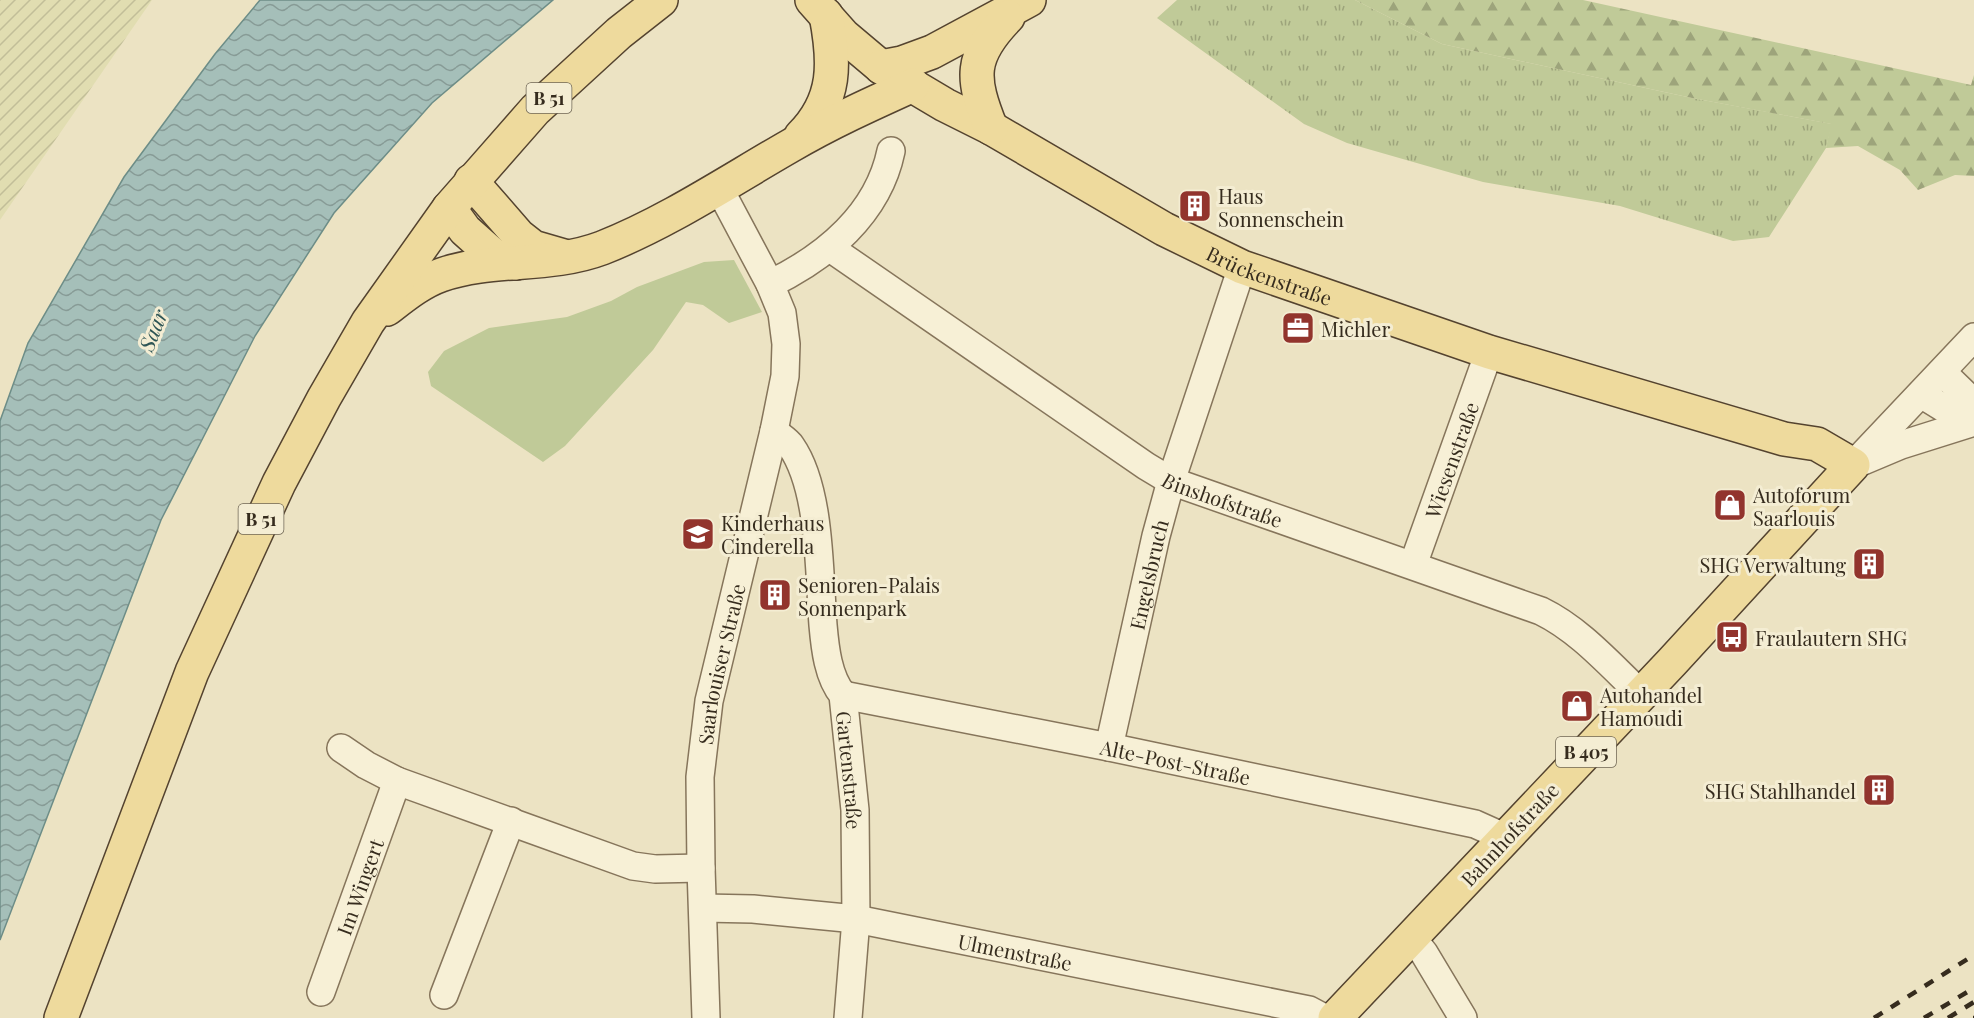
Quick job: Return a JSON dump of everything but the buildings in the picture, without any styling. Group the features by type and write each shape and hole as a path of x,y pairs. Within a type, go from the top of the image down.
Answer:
{"main road":[{"name":"B 51","path":"61,1018 143,796 196,661 279,483 368,322 449,208 535,110 620,33 661,0"},
{"path":"881,67 903,63 932,52 1023,3"},
{"path":"992,128 983,107 977,70 982,50 990,36 1023,3"},
{"name":"B 51","path":"792,144 816,118 830,85 832,48 819,8"},
{"name":"Brückenstraße","path":"819,8 843,35 881,67 992,128 1164,229 1242,267 1489,352 1784,440 1807,463 1844,475"},
{"name":"B 51","path":"368,322 414,288 440,275 475,266 569,257 599,249 639,232 792,144 859,109 913,85"},
{"name":"B 51","path":"471,181 519,236 533,247 569,257"},
{"name":"B 51","path":"449,208 465,230 493,255 516,263"},
{"name":"Bahnhofstraße","path":"1335,1018 1641,695 1844,475"}],"street":[{"path":"770,284 800,270 830,248 852,225 881,184 891,151"},
{"name":"Saarlouiser Straße","path":"706,1018 700,777 709,701 774,431 785,376 786,344 782,313 770,284 719,188"},
{"name":"Binshofstraße","path":"830,248 1171,481 1541,611 1572,629 1641,695"},
{"name":"Engelsbruch","path":"1109,747 1156,536 1171,481 1242,267"},
{"name":"Bahnhofstraße","path":"1844,475 1974,337"},
{"name":"Wiesenstraße","path":"1413,565 1489,352"},
{"path":"1942,372 1972,416"},
{"path":"1922,394 1972,416"},
{"name":"Bahnhofstraße","path":"1844,475 1901,445 1972,416"},
{"name":"Gartenstraße","path":"774,431 790,444 802,466 813,501 825,643 835,686 843,695 855,810 856,919 848,1018"},
{"name":"Alte-Post-Straße","path":"843,695 1109,747 1475,824 1504,837"},
{"path":"341,748 366,765 397,781 633,866 655,869 701,868"},
{"name":"Im Wingert","path":"321,992 397,781"},
{"path":"444,995 511,821"},
{"name":"Ulmenstraße","path":"703,908 753,909 856,919 1309,1010 1324,1018"},
{"path":"1412,938 1424,953 1463,1018"}],"shaded area":[{"path":"0,0 152,0 0,220"}],"green space":[{"path":"1177,0 1355,0 1442,44 1692,98 1832,124 1826,148 1769,237 1733,241 1620,206 1483,182 1347,143 1304,124 1157,18"},
{"path":"1355,0 1583,0 1971,85 1974,75 1974,176 1955,175 1918,190 1900,170 1858,146 1826,148 1831,124 1692,98 1442,44"},
{"path":"734,260 762,312 729,323 703,305 686,302 653,350 565,446 543,462 431,386 428,372 444,351 489,328 567,317 704,262"}],"water":[{"name":"Saar","path":"260,0 553,0 432,103 334,213 255,336 161,520 0,940 0,421 28,343 124,177 215,54"}],"railway":[{"path":"1874,1018 1974,955"},
{"path":"1924,1018 1974,988"},
{"path":"1948,1018 1974,1002"}],"place":[{"name":"Haus Sonnenschein","path":"1195,206"},
{"name":"Michler","path":"1298,328"},
{"name":"Autoforum Saarlouis","path":"1730,505"},
{"name":"Kinderhaus Cinderella","path":"698,534"},
{"name":"SHG Verwaltung","path":"1869,564"},
{"name":"Senioren-Palais Sonnenpark","path":"775,595"},
{"name":"Fraulautern SHG","path":"1732,637"},
{"name":"Autohandel Hamoudi","path":"1577,706"},
{"name":"SHG Stahlhandel","path":"1879,790"}]}
